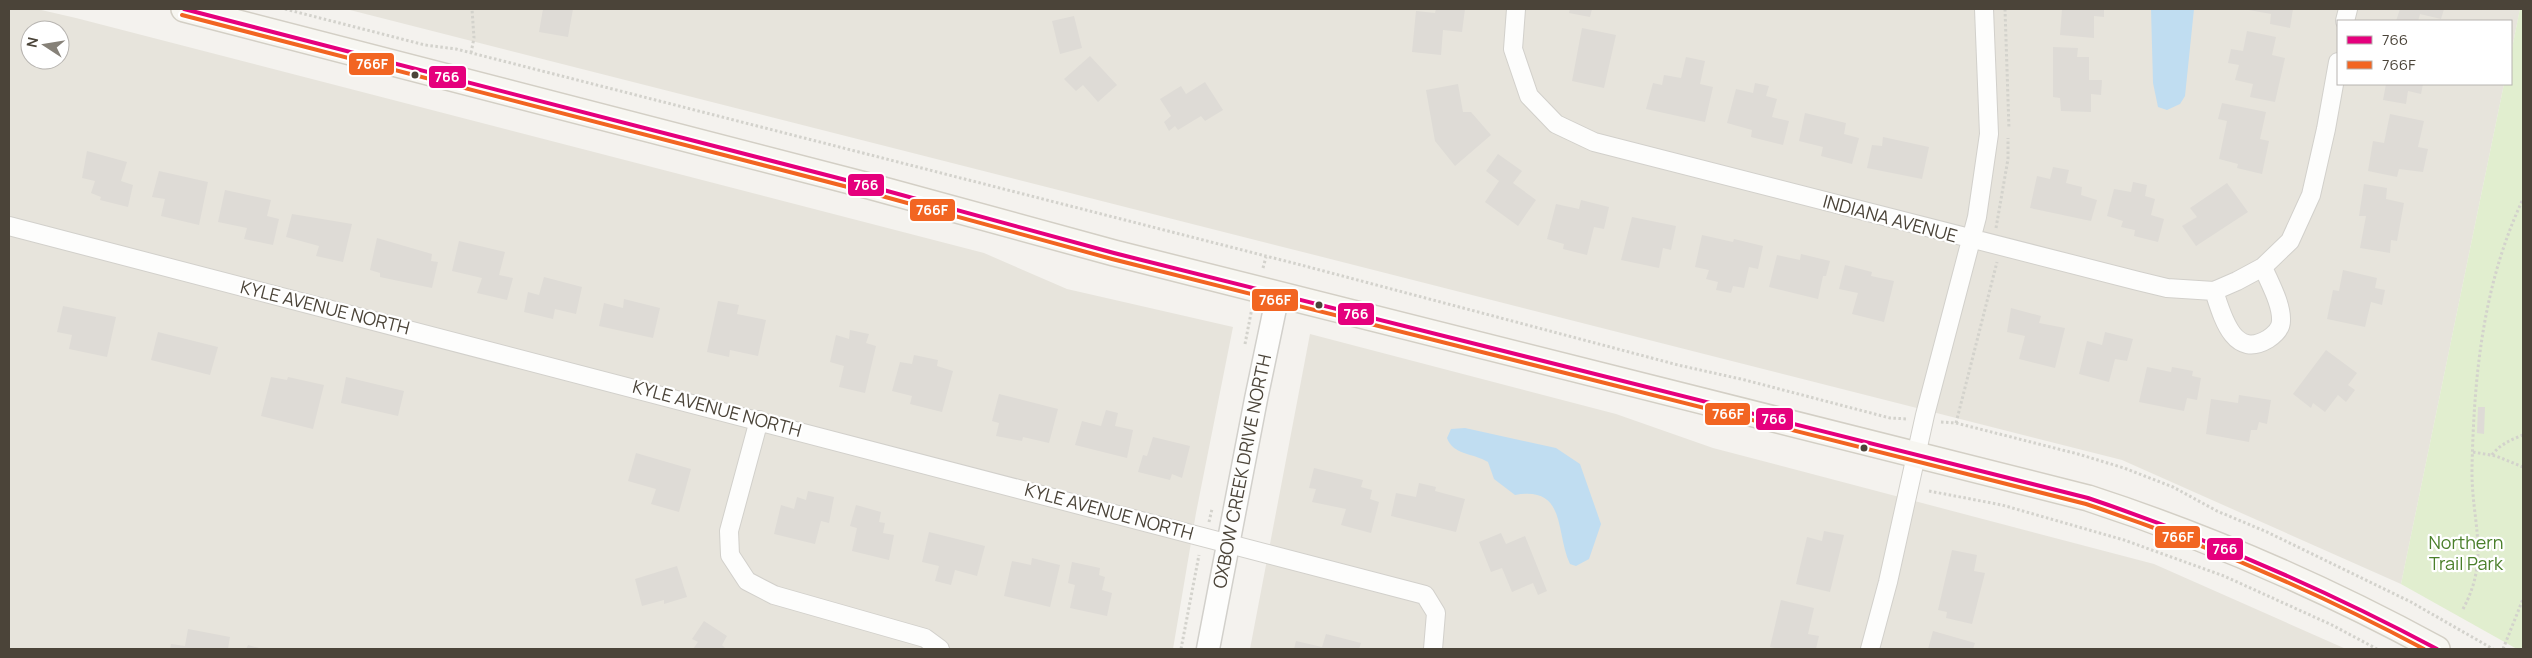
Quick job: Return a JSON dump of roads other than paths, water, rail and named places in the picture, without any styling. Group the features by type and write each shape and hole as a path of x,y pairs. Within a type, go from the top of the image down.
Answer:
{"main road":[{"path":"184,9 1278,294 2088,498 2183,530 2306,582 2437,649"}],"street":[{"name":"INDIANA AVENUE","path":"1516,9 1513,48 1529,96 1556,124 1594,142 1970,240 2167,288 2214,291 2263,267 2290,241 2311,195 2326,129 2337,68"},
{"path":"1870,649 1977,217 1989,134 1984,9"},
{"name":"KYLE AVENUE NORTH","path":"9,226 1425,595 1436,613 1433,649"},
{"path":"2214,291 2224,322 2235,338 2247,344 2260,344 2275,334 2282,322 2277,302 2263,267"},
{"name":"OXBOW CREEK DRIVE NORTH","path":"1208,649 1278,294"},
{"path":"759,420 729,531 730,555 747,581 774,595 925,638 940,649"}],"water":[{"path":"2151,9 2194,9 2185,96 2180,104 2167,110 2158,107 2153,83"},
{"path":"1465,428 1556,448 1580,464 1601,524 1589,559 1576,566 1570,564 1556,514 1551,504 1543,497 1532,494 1515,495 1494,479 1488,462 1459,451 1450,444 1447,438 1451,429"}],"park label":[{"name":"Northern Trail Park","path":"2466,553"}]}
